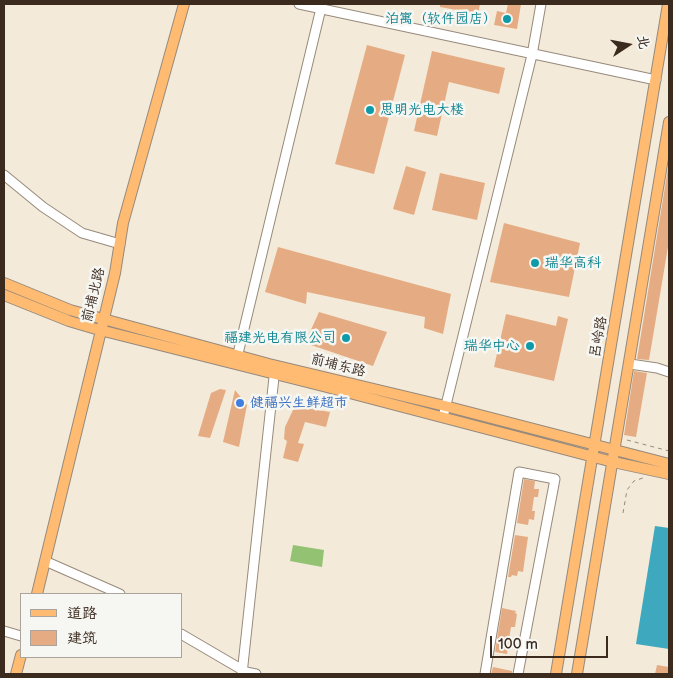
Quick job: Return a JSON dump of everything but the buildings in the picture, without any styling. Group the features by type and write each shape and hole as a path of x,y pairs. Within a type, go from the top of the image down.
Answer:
{"main road":[{"name":"前埔北路","path":"37,593 115,273 122,223 184,4"},
{"name":"吕岭路","path":"556,674 668,4"},
{"path":"577,674 669,122"},
{"name":"前埔东路","path":"4,283 70,310 237,360"},
{"name":"前埔东路","path":"4,296 69,321 100,330 445,406 669,464"},
{"name":"前埔东路","path":"275,369 443,417 613,462 669,474"},
{"path":"16,674 20,658"}],"street":[{"path":"299,4 321,6 656,80"},
{"path":"443,417 532,54 541,4"},
{"path":"237,360 321,6"},
{"path":"4,175 43,207 82,233 120,244"},
{"path":"630,364 669,372"},
{"path":"243,672 275,369"},
{"path":"485,674 519,472 555,479 518,674"},
{"path":"45,561 118,593"},
{"path":"4,631 20,636"},
{"path":"182,635 243,672 256,674"}],"path":[{"path":"618,437 669,451"},
{"path":"624,513 627,490 634,481 646,477"}],"green space":[{"path":"293,545 324,550 322,567 290,561"}],"water":[{"path":"655,526 669,528 669,649 636,644"}],"place":[{"name":"泊寓（软件园店）","path":"507,19"},
{"name":"思明光电大楼","path":"370,110"},
{"name":"瑞华高科","path":"535,263"},
{"name":"福建光电有限公司","path":"346,338"},
{"name":"瑞华中心","path":"530,346"},
{"name":"健福兴生鲜超市","path":"240,403"}]}
